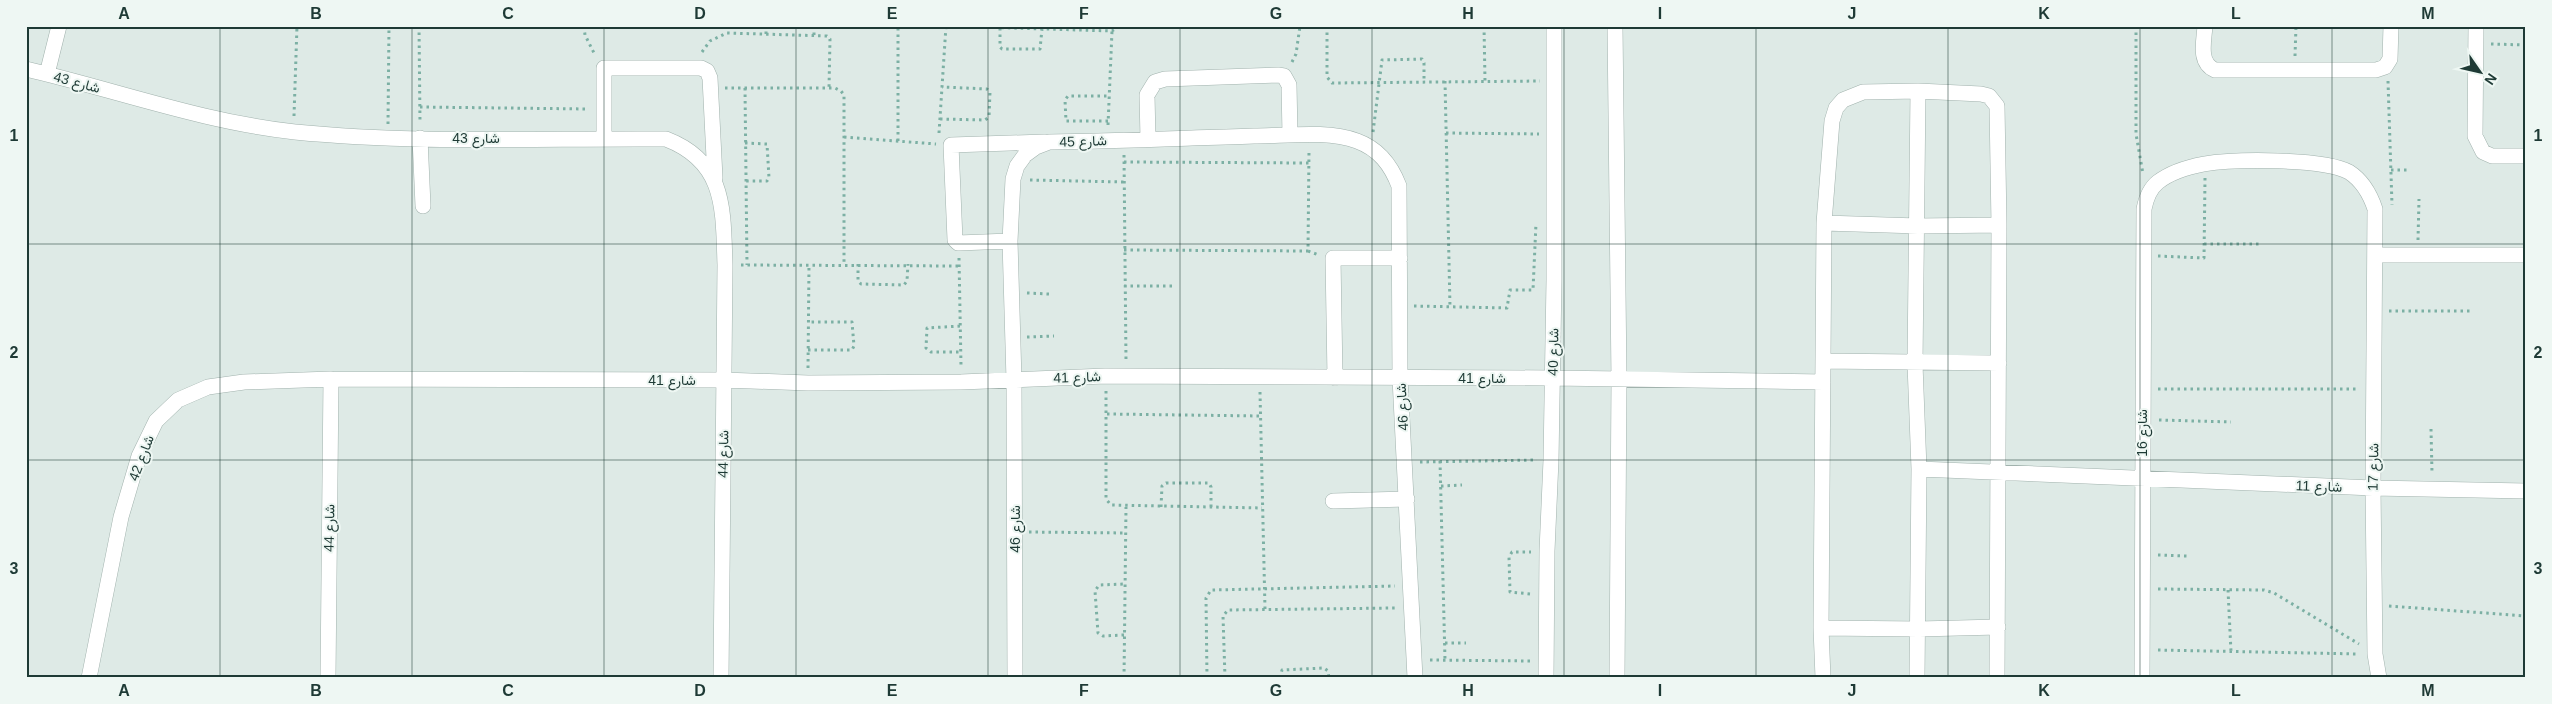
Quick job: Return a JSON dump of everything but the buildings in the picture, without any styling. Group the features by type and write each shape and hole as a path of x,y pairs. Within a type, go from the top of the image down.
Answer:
{"street":[{"path":"46,74 59,26"},
{"name":"شارع 40","path":"1546,678 1555,136 1554,26"},
{"path":"1615,26 1619,379 1617,678"},
{"path":"2205,26 2204,58 2211,68 2294,70 2376,70 2387,65 2391,54 2391,26"},
{"path":"2476,26 2474,136 2483,152 2492,156 2526,156"},
{"path":"604,139 604,68 698,67 707,71 710,88 716,182"},
{"name":"شارع 43","path":"26,69 183,111 294,132 420,138 666,139 682,145 696,154 716,182 723,220 725,265 724,380"},
{"path":"1148,139 1147,95 1151,85 1160,79 1278,74 1284,76 1289,85 1290,136"},
{"path":"1917,678 1919,629 1919,470 1915,364 1918,90"},
{"path":"1823,678 1821,628 1824,222 1829,140 1836,108 1852,95 1864,92 1918,90 1981,94 1994,101 1997,106 1999,134 1997,678"},
{"name":"شارع 45","path":"1014,380 1010,242 1013,179 1017,166 1025,155 1036,147 1049,142 1310,135 1356,140 1370,147"},
{"path":"420,138 423,206"},
{"path":"1010,242 958,243 954,238 952,145 1049,142"},
{"name":"شارع 46","path":"1370,147 1388,164 1399,186 1400,378 1415,678"},
{"name":"شارع 17","path":"2150,190 2156,183 2180,170 2205,164 2292,162 2318,164 2348,172 2361,181 2370,194 2375,209 2373,488 2375,654 2378,678"},
{"name":"شارع 16","path":"2142,678 2142,255 2144,209 2150,190"},
{"path":"1824,222 1918,226 1999,224"},
{"path":"2375,255 2526,255"},
{"path":"1335,378 1333,258 1400,258"},
{"path":"1823,361 1915,364 1999,363"},
{"name":"شارع 41","path":"331,379 724,380 808,383 961,382 1105,376 1552,378 1823,382"},
{"name":"شارع 44","path":"328,678 331,379"},
{"name":"شارع 42","path":"89,678 121,517 138,456 156,421 178,400 208,387 244,382 331,379"},
{"name":"شارع 44","path":"721,678 724,380"},
{"name":"شارع 46","path":"1014,380 1015,678"},
{"name":"شارع 11","path":"1919,470 1997,471 2373,488 2526,491"},
{"path":"1333,501 1407,499"},
{"path":"1821,628 1919,629 1998,627"}],"path":[{"path":"294,132 297,26"},
{"path":"387,137 389,26"},
{"path":"419,26 420,138"},
{"path":"584,26 593,52 604,68"},
{"path":"766,26 766,34"},
{"path":"814,26 814,35"},
{"path":"898,26 898,141"},
{"path":"844,137 939,144 946,26 1112,31 1120,26"},
{"path":"1284,76 1296,54 1300,26"},
{"path":"1327,26 1328,81 1332,83 1554,81"},
{"path":"1484,26 1485,81"},
{"path":"2136,26 2136,134 2143,173 2150,190"},
{"path":"2294,70 2296,26"},
{"path":"1000,28 1000,47 1002,49 1040,49 1042,29"},
{"path":"1107,140 1112,31"},
{"path":"698,67 703,49 718,36 727,33 814,35 830,38 829,88"},
{"path":"2476,44 2526,45"},
{"path":"1370,147 1381,82 1381,63 1384,59 1422,59 1424,63 1424,82"},
{"path":"2387,65 2392,208"},
{"path":"1445,81 1450,307"},
{"path":"940,119 985,120 989,117 988,89 942,87"},
{"path":"710,88 838,88 843,93 844,264"},
{"path":"745,88 746,265"},
{"path":"1108,121 1066,121 1065,100 1068,96 1109,96"},
{"path":"420,107 604,110"},
{"path":"1446,132 1555,136"},
{"path":"1537,134 1537,143"},
{"path":"1124,250 1308,250 1310,135"},
{"path":"1124,140 1126,377"},
{"path":"746,143 767,144 769,178 766,181 746,181"},
{"path":"1124,162 1309,163"},
{"path":"2142,255 2204,258 2205,164"},
{"path":"2391,170 2409,170"},
{"path":"1013,179 1124,182"},
{"path":"2418,255 2419,199"},
{"path":"1401,306 1507,308 1510,290 1534,289 1536,220"},
{"path":"958,243 961,382"},
{"path":"2204,244 2261,244"},
{"path":"808,383 809,264"},
{"path":"858,264 858,281 861,284 904,285 908,281 908,264"},
{"path":"725,265 908,264 959,266"},
{"path":"1124,286 1174,286"},
{"path":"1012,293 1049,294"},
{"path":"2375,311 2471,312"},
{"path":"808,350 852,350 854,346 852,322 809,322"},
{"path":"960,326 927,328 926,348 931,352 961,352"},
{"path":"1013,337 1054,336"},
{"path":"1105,376 1107,414 1106,498 1113,506 1262,508"},
{"path":"1259,378 1265,609"},
{"path":"2142,389 2374,389"},
{"path":"1107,414 1260,416"},
{"path":"2142,420 2231,422"},
{"path":"2431,429 2432,489"},
{"path":"1405,462 1551,460"},
{"path":"1440,461 1445,660"},
{"path":"1161,507 1162,486 1166,482 1209,483 1212,487 1211,507"},
{"path":"1441,486 1462,485"},
{"path":"1124,678 1126,507"},
{"path":"1015,532 1126,534"},
{"path":"1547,551 1514,552 1509,557 1511,593 1547,593"},
{"path":"2142,555 2187,556"},
{"path":"1124,635 1103,636 1098,633 1095,591 1099,585 1125,584"},
{"path":"1207,678 1206,598 1214,588 1411,586"},
{"path":"2142,589 2264,590 2274,593 2375,654"},
{"path":"2228,590 2231,652"},
{"path":"2374,605 2526,616"},
{"path":"1225,678 1224,613 1231,609 1412,608"},
{"path":"1445,644 1466,643"},
{"path":"2142,650 2375,654"},
{"path":"1414,660 1547,661"},
{"path":"1280,678 1282,670 1324,668 1328,671 1329,678"}]}
